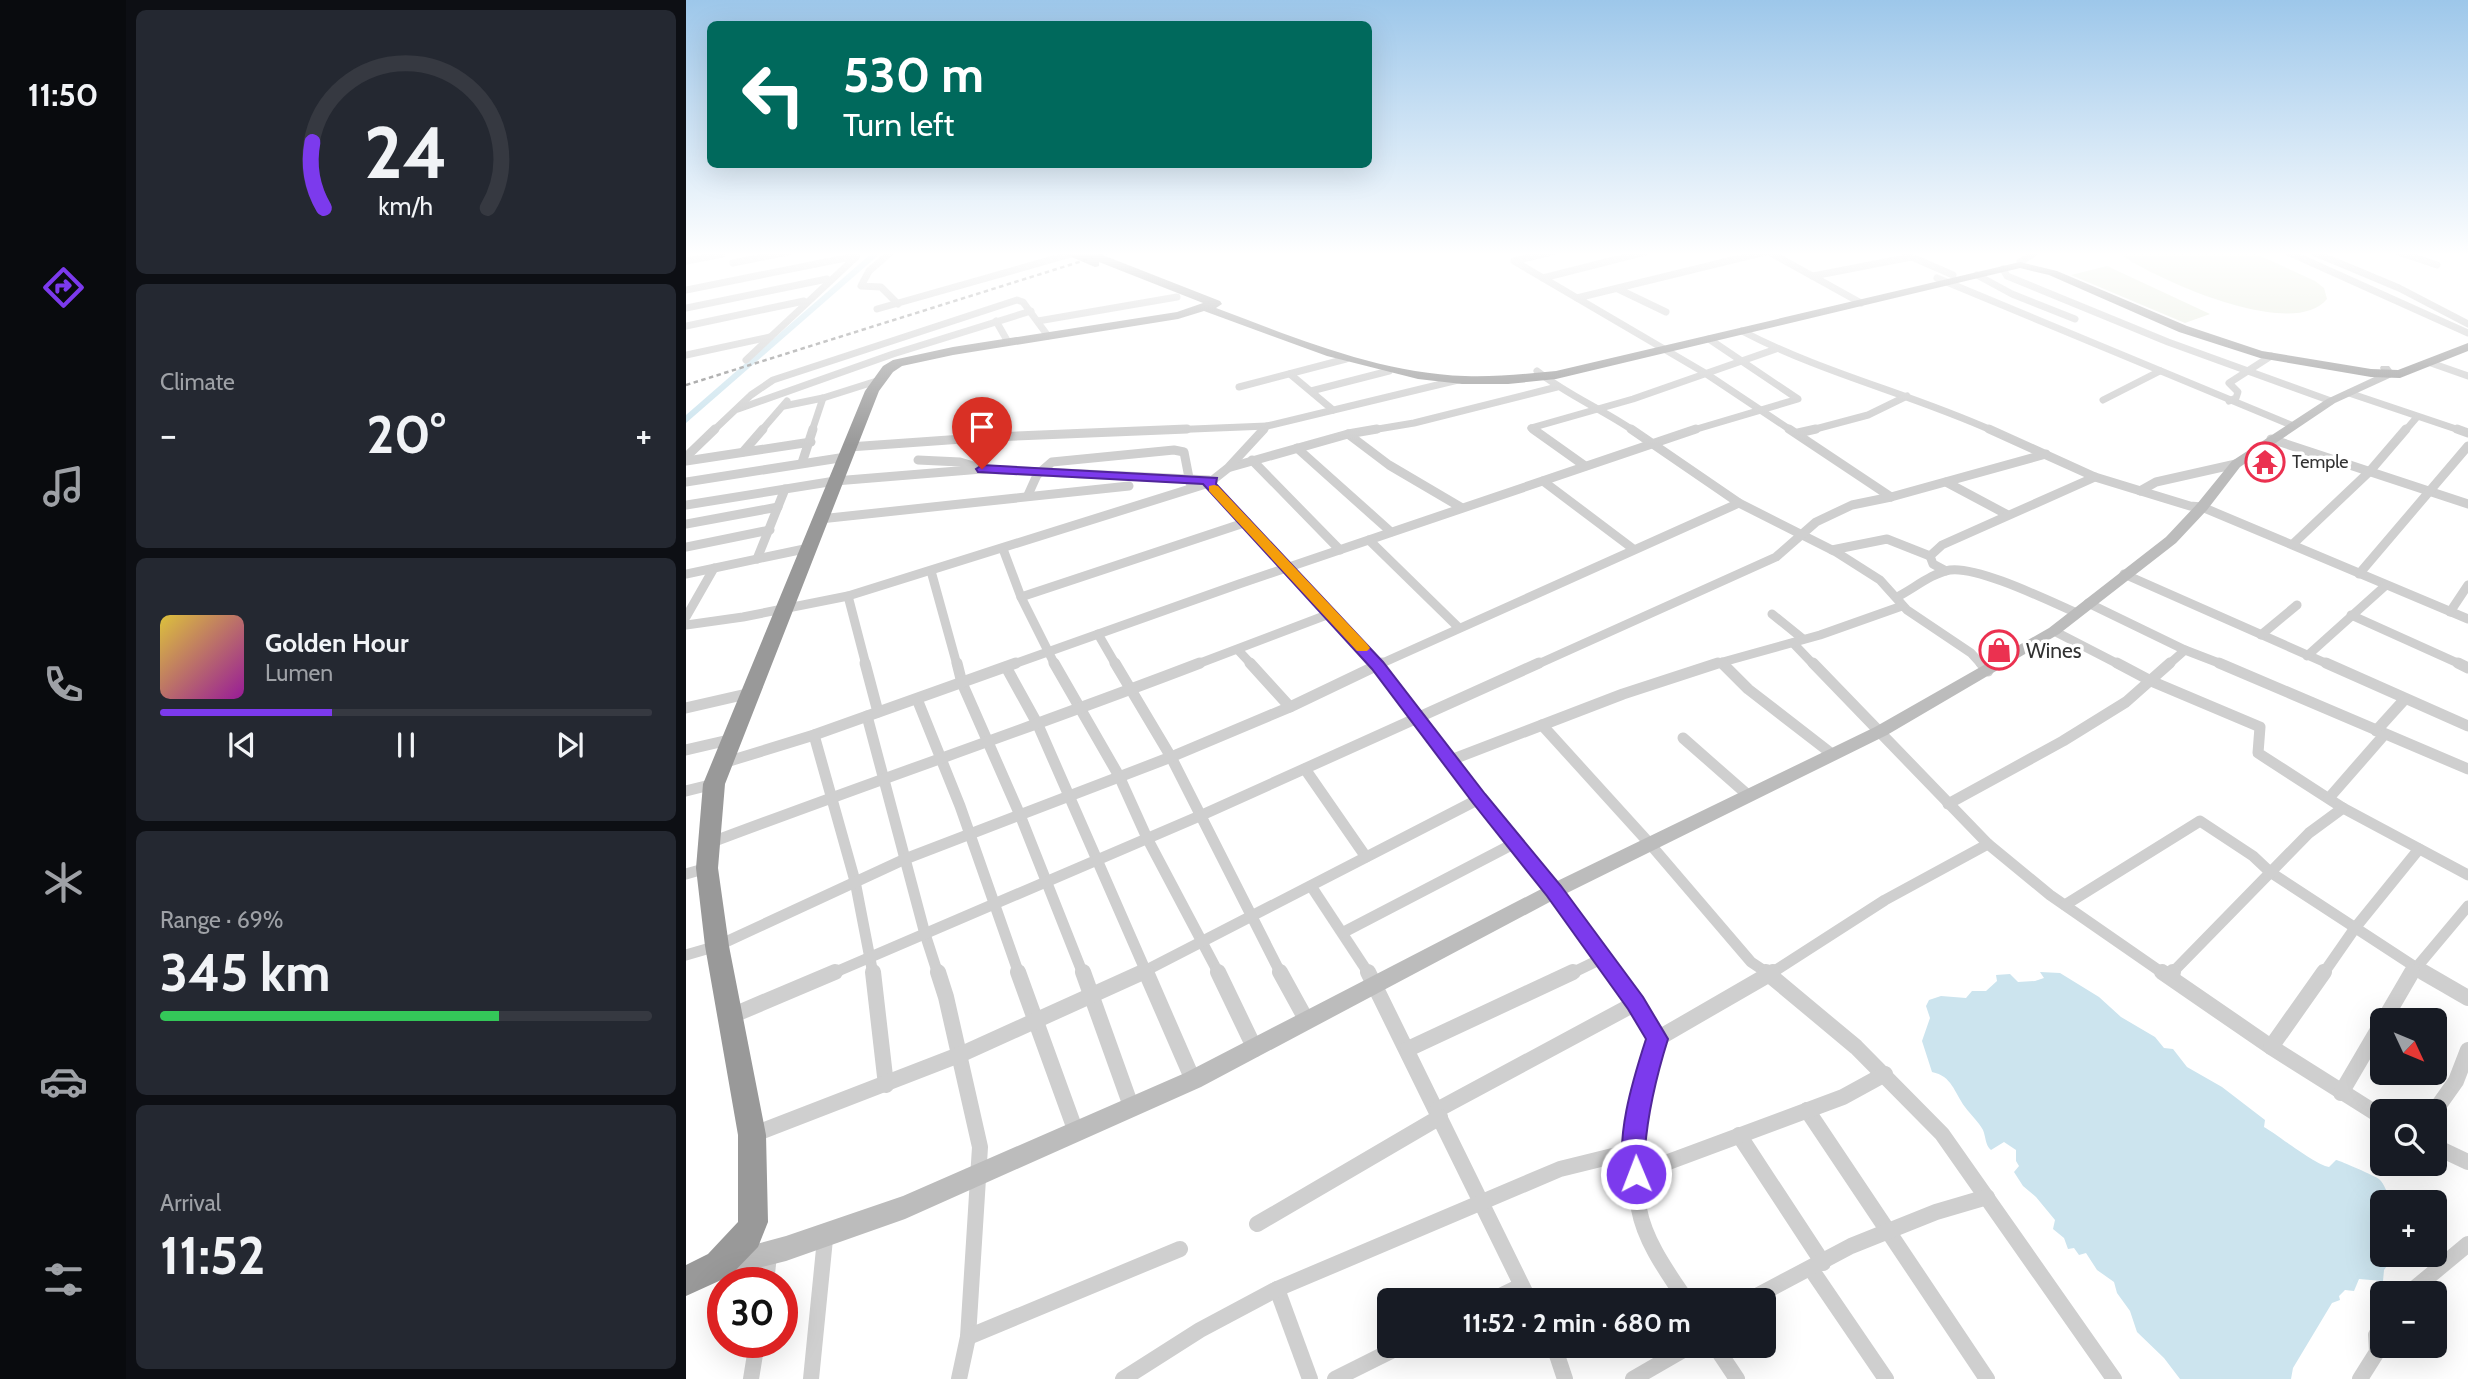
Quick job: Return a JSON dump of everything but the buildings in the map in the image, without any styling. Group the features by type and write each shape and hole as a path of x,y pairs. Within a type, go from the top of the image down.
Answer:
{"highway":[{"path":"686,1281 719,1265 747,1237 753,1222 752,1135 717,946 707,868 714,784 872,391 898,358 950,344 1008,342 1043,328 1164,316"},
{"path":"1237,316 1346,359 1389,371 1458,380 1494,381 1539,374 1787,316"},
{"path":"1241,316 1354,355 1395,366 1476,376 1539,374"},
{"path":"1661,346 1709,339 1796,316"},
{"path":"2154,316 2235,347 2272,356 2406,373 2468,347"},
{"path":"2170,316 2241,345 2388,371 2468,334"}],"street":[{"path":"686,326 732,316"},
{"path":"746,360 790,316"},
{"path":"686,459 759,388 773,380 964,316"},
{"path":"950,344 996,321 1012,316"},
{"path":"1035,316 1043,328 1093,316"},
{"path":"1609,316 1705,373 1891,497"},
{"path":"2032,316 2291,425"},
{"path":"2068,316 2075,319"},
{"path":"2108,316 2247,372 2331,401"},
{"path":"2429,316 2468,334"},
{"path":"996,321 1008,342"},
{"path":"1742,331 1776,349 1907,396 2095,477 2190,506 2202,506 2468,619"},
{"path":"686,355 773,336"},
{"path":"723,763 814,735 1288,567 1649,443 1798,399 1709,339"},
{"path":"734,411 898,358 883,342"},
{"path":"1585,466 1531,428 1600,408 1776,349"},
{"path":"2229,401 2236,398 2238,392 2229,383 2272,356"},
{"path":"1239,387 1346,359"},
{"path":"2431,363 2468,376"},
{"path":"1311,391 1389,371"},
{"path":"2103,400 2160,371"},
{"path":"719,1265 819,1241 977,1178 1193,1080 1554,891 1881,731 2054,631 2171,540 2236,464 2291,425 2388,371"},
{"path":"1290,374 1333,410"},
{"path":"1539,374 1557,387 1600,408 1738,503 1832,550 1880,580 1899,602 1971,653 1988,670"},
{"path":"784,406 823,398 883,379"},
{"path":"686,482 802,463 848,452 991,437 1267,426 1458,380"},
{"path":"1228,468 1348,434 1414,423 1557,387"},
{"path":"743,452 795,390"},
{"path":"2349,393 2468,433"},
{"path":"1798,433 1850,422 1895,404 1907,396"},
{"path":"802,463 811,442 823,398"},
{"path":"2292,544 2370,471 2417,417"},
{"path":"686,505 835,481 982,469 1191,484 1210,482 1228,468 1267,426"},
{"path":"1348,434 1389,465 1462,508"},
{"path":"2271,439 2468,504"},
{"path":"686,459 811,442"},
{"path":"2359,574 2468,446"},
{"path":"1297,447 1391,532"},
{"path":"1028,495 1037,475 1052,462 1174,450 1184,452 1191,484"},
{"path":"731,1016 1202,815 1776,557 1816,522 1852,505 1891,497 2046,454"},
{"path":"918,460 960,461 982,469"},
{"path":"1252,460 1340,550"},
{"path":"2140,491 2156,482 2236,464"},
{"path":"1930,556 1942,545 2006,514 2095,477"},
{"path":"1543,481 1632,548"},
{"path":"1210,482 1332,613 1420,718 1479,799 1554,891 1636,1003 1657,1039"},
{"path":"1946,482 2006,514"},
{"path":"686,625 848,596 1003,549 1191,484"},
{"path":"820,519 1129,486"},
{"path":"757,559 785,489"},
{"path":"686,955 717,946 905,859 1171,757 1290,707 1458,627 1738,503"},
{"path":"686,524 778,507"},
{"path":"1021,597 1247,522"},
{"path":"686,547 770,530"},
{"path":"1832,550 1887,539 1930,556 1933,564 1946,571"},
{"path":"1369,540 1458,627"},
{"path":"686,574 808,548"},
{"path":"1003,549 1021,597 1047,652 1082,708 1119,776 1147,838 1203,941 1255,1049"},
{"path":"686,617 691,602 714,568"},
{"path":"1451,760 1605,700 1838,630 1899,602 1946,571 1958,569 2082,608 2269,682 2380,733 2468,769"},
{"path":"931,570 962,683 1020,814 1092,995 1131,1106"},
{"path":"2124,574 2468,726"},
{"path":"2450,612 2468,585"},
{"path":"2307,656 2385,586"},
{"path":"848,596 885,777 925,934 946,997 980,1147 968,1337 960,1379"},
{"path":"2261,635 2297,605"},
{"path":"707,844 885,777 1038,725 1332,613"},
{"path":"1772,614 1988,844 2065,905 2272,1047 2370,1110"},
{"path":"2351,615 2468,668"},
{"path":"2054,631 2151,681 2260,727 2258,752 2343,808 2468,875"},
{"path":"1098,634 1171,757 1202,815 1250,917 1307,1021"},
{"path":"1238,650 1290,707"},
{"path":"1948,804 2063,741 2126,702 2185,650"},
{"path":"1722,663 1748,689 1832,754"},
{"path":"1006,667 1038,725 1096,861 1147,969 1193,1080"},
{"path":"686,708 751,693"},
{"path":"917,699 942,758 995,904 1034,1023 1076,1132"},
{"path":"2329,798 2404,699"},
{"path":"1542,725 1650,844 1751,962 1771,973 1885,1073 1931,1119 2114,1379"},
{"path":"814,735 855,881 871,956 886,1085"},
{"path":"1684,738 1749,796"},
{"path":"686,750 733,739"},
{"path":"1305,769 1366,857"},
{"path":"686,791 714,784"},
{"path":"752,1135 886,1085 1034,1023 1203,941 1479,799"},
{"path":"2169,976 2309,833 2343,808"},
{"path":"2065,905 2200,821 2253,856 2270,872 2415,967 2468,998"},
{"path":"1344,932 1515,844"},
{"path":"1678,1288 1661,1262 1639,1211 1633,1151 1645,1077 1657,1039 1771,973 1885,900 1988,844"},
{"path":"2272,1047 2356,928 2419,849"},
{"path":"686,874 707,868"},
{"path":"1311,886 1377,985 1523,1288"},
{"path":"2391,1008 2415,967 2468,906"},
{"path":"1408,1049 1603,958"},
{"path":"1257,1224 1438,1113 1636,1003"},
{"path":"2341,1093 2370,1044"},
{"path":"2447,1099 2462,1084 2468,1052"},
{"path":"1636,1174 1843,1097 1885,1073"},
{"path":"1807,1110 1987,1379"},
{"path":"1739,1135 1886,1379"},
{"path":"1134,1376 1200,1330 1277,1289 1560,1169 1633,1151"},
{"path":"2447,1152 2468,1163"},
{"path":"1773,1288 1851,1246 1936,1212 1987,1197"},
{"path":"811,1379 819,1241"},
{"path":"2423,1281 2468,1244"},
{"path":"968,1337 1180,1249"},
{"path":"772,1267 777,1252"},
{"path":"1277,1289 1310,1379"},
{"path":"751,1379 754,1358"},
{"path":"1335,1379 1377,1358"},
{"path":"1558,1358 1565,1379"},
{"path":"1633,1379 1669,1358"},
{"path":"1723,1358 1737,1379"},
{"path":"2360,1379 2373,1358"}],"shaded area":[{"path":"2169,316 2203,316 2185,323"}],"water":[{"path":"2040,972 2060,973 2099,997 2121,1017 2155,1037 2164,1048 2173,1049 2187,1067 2222,1087 2265,1120 2264,1127 2315,1161 2329,1167 2336,1160 2383,1183 2386,1190 2370,1190 2370,1267 2386,1267 2383,1281 2359,1279 2354,1291 2345,1290 2339,1296 2340,1300 2332,1303 2293,1368 2291,1379 2180,1379 2164,1358 2137,1332 2130,1311 2117,1293 2114,1282 2097,1270 2086,1253 2079,1255 2074,1248 2068,1249 2064,1238 2053,1229 2055,1220 2023,1186 2014,1172 2019,1166 2016,1150 2004,1142 1991,1150 1981,1127 1952,1085 1944,1077 1932,1072 1922,1041 1930,1018 1926,1006 1929,1000 1941,996 1966,998 1972,991 1986,991 1997,981 1996,975 2010,974 2018,982 2044,978"}],"waterway":[{"path":"686,420 804,316"}],"railway":[{"path":"686,385 905,316"}],"slow traffic":[{"path":"1214,489 1362,648"}],"place":[{"name":"Temple","path":"2265,462"},
{"name":"Wines","path":"1999,650"}],"route":[{"path":"982,469 1212,481 1209,483 1332,613 1378,666 1479,799 1554,891 1636,1003 1657,1039 1645,1077 1633,1151 1636,1174"}]}
